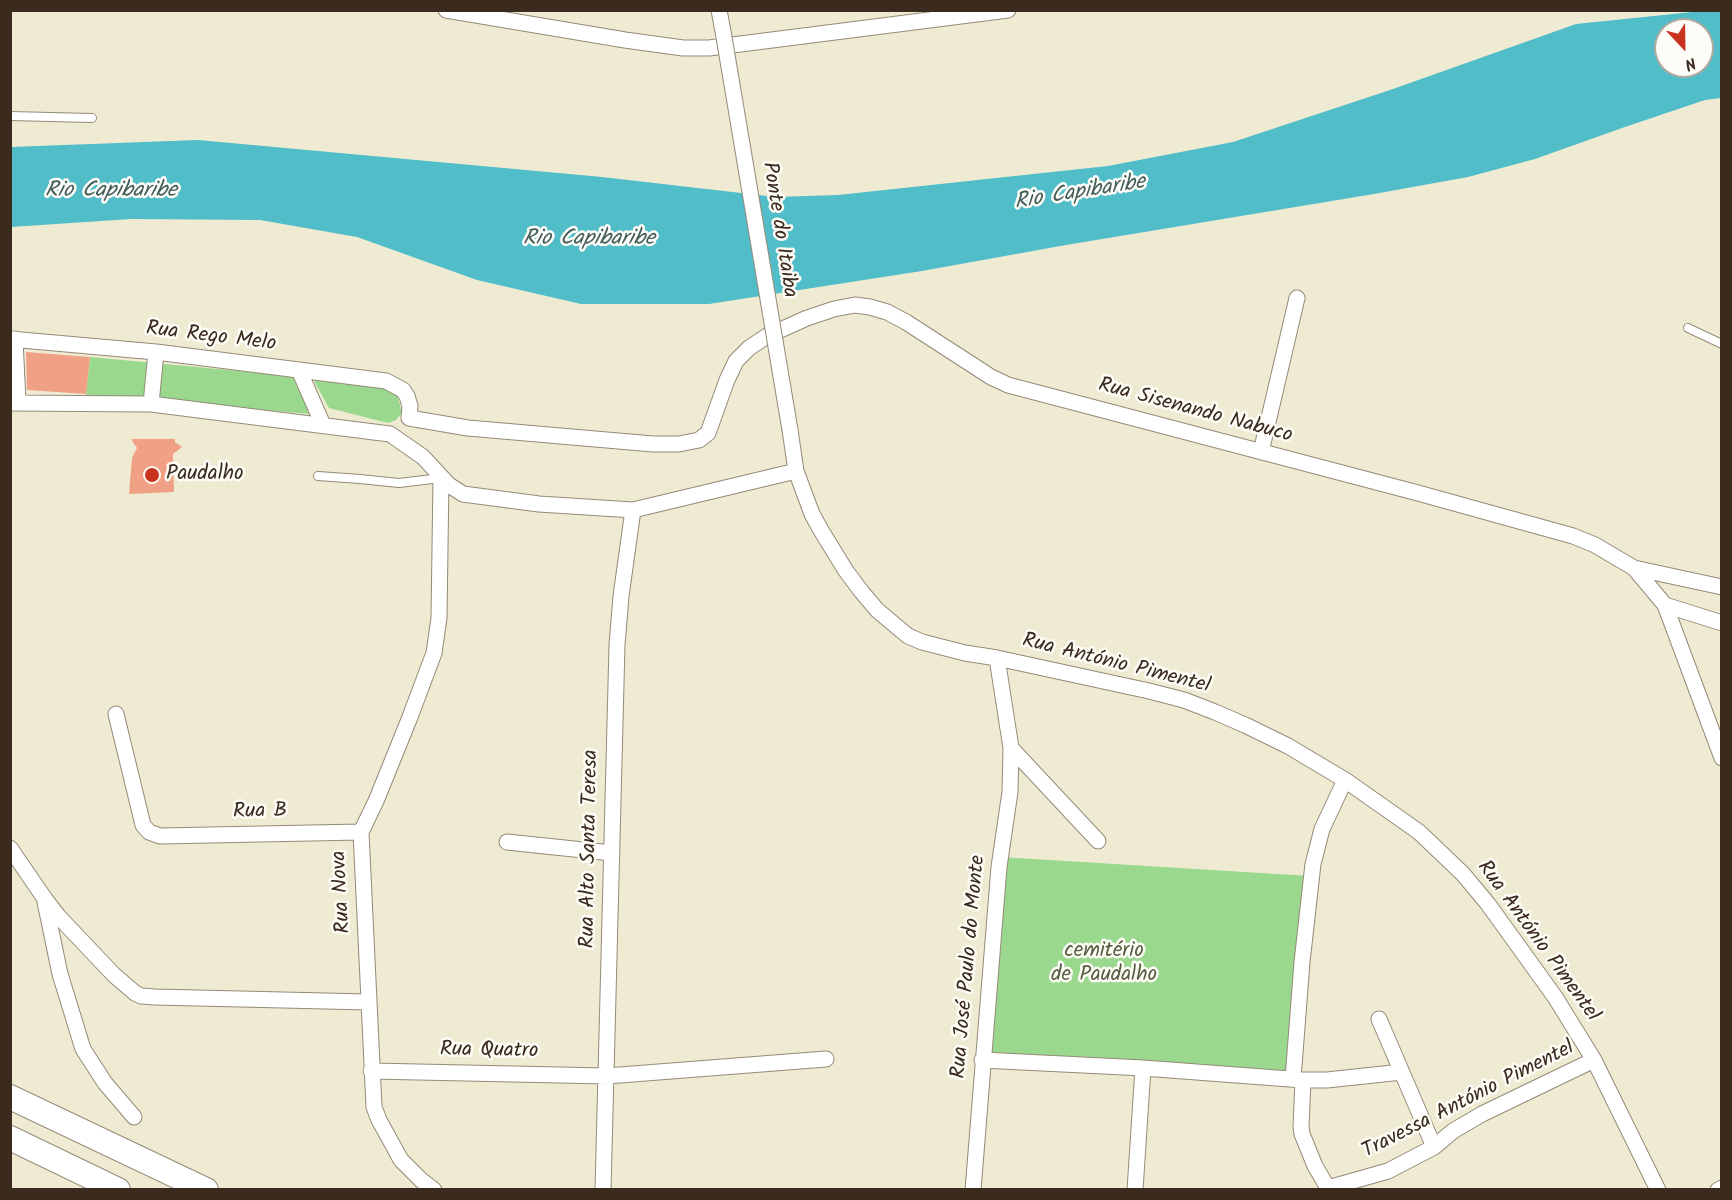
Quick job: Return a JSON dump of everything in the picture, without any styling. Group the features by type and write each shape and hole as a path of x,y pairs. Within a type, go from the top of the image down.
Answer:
{"highway":[{"path":"10,1097 206,1190"},
{"path":"10,1138 118,1190"}],"street":[{"path":"446,10 682,48 763,43 1008,10"},
{"name":"Ponte do Itaiba","path":"718,10 790,430"},
{"path":"1261,452 1297,298"},
{"name":"Rua Sisenando Nabuco","path":"409,418 508,432 653,444 692,442 708,433 736,361 749,348 767,336 807,318 855,305 870,307 906,321 991,377 1008,385 1554,530 1595,545 1634,568 1665,605"},
{"path":"13,339 14,403 151,404 390,434 423,457 455,490 473,496 539,504 633,510 796,471"},
{"name":"Rua Rego Melo","path":"13,339 156,352 386,381 403,390 409,401 409,418"},
{"path":"151,404 156,352"},
{"path":"299,370 323,425"},
{"path":"390,434 397,431 409,418"},
{"name":"Rua António Pimentel","path":"790,430 796,471 812,514 822,532 846,571 877,610 908,636 965,653 1087,676 1184,700 1245,725 1288,746 1345,780 1419,832 1463,874 1488,904 1555,997 1594,1060 1658,1190"},
{"name":"Rua Nova","path":"434,1190 401,1160 374,1107 361,832 376,801 434,653 439,618 441,478"},
{"name":"Rua Alto Santa Teresa","path":"603,1190 617,645 633,510"},
{"path":"1634,568 1722,587"},
{"path":"1665,605 1722,623"},
{"path":"1665,605 1722,758"},
{"name":"Rua José Paulo do Monte","path":"973,1190 999,867 1010,792 1011,748 997,658"},
{"name":"Rua B","path":"116,714 143,825 149,832 160,836 361,832"},
{"path":"1011,748 1098,841"},
{"path":"1328,1189 1315,1166 1301,1127 1298,1080 1302,962 1313,864 1322,829 1345,780"},
{"path":"507,842 612,853"},
{"path":"10,848 45,899 114,975 130,991 141,996 368,1002"},
{"path":"45,899 60,974 83,1049 105,1083 134,1117"},
{"path":"1379,1019 1434,1147"},
{"name":"Rua Quatro","path":"371,1071 607,1076 826,1059"},
{"path":"982,1060 1143,1068 1298,1080 1327,1080 1402,1072"},
{"name":"Travessa António Pimentel","path":"1328,1189 1363,1184 1434,1147 1453,1131 1482,1114 1594,1060"},
{"path":"1135,1190 1143,1068"}],"lane":[{"path":"10,116 92,118"},
{"path":"1688,328 1722,344"},
{"path":"318,476 399,483 441,478"}],"green space":[{"path":"90,357 292,376 310,414 86,395"},
{"path":"320,377 389,382 397,394 402,413 396,420 388,423 329,408 314,381"},
{"name":"cemitério de Paudalho","path":"1000,857 1310,876 1290,1073 983,1059"}],"water":[{"name":"Rio Capibaribe","path":"1721,11 1721,98 1705,100 1535,159 1468,177 1374,194 922,271 709,304 581,304 477,280 357,237 260,220 131,219 11,227 11,147 198,140 602,177 776,197 838,195 1108,166 1233,142 1393,89 1576,24"}],"building":[{"path":"26,352 90,357 86,394 27,390"},
{"name":"Paudalho","path":"131,439 175,439 175,442 182,447 173,454 174,492 129,494 132,458 137,448"}],"place":[{"name":"Paudalho","path":"152,475"}]}
